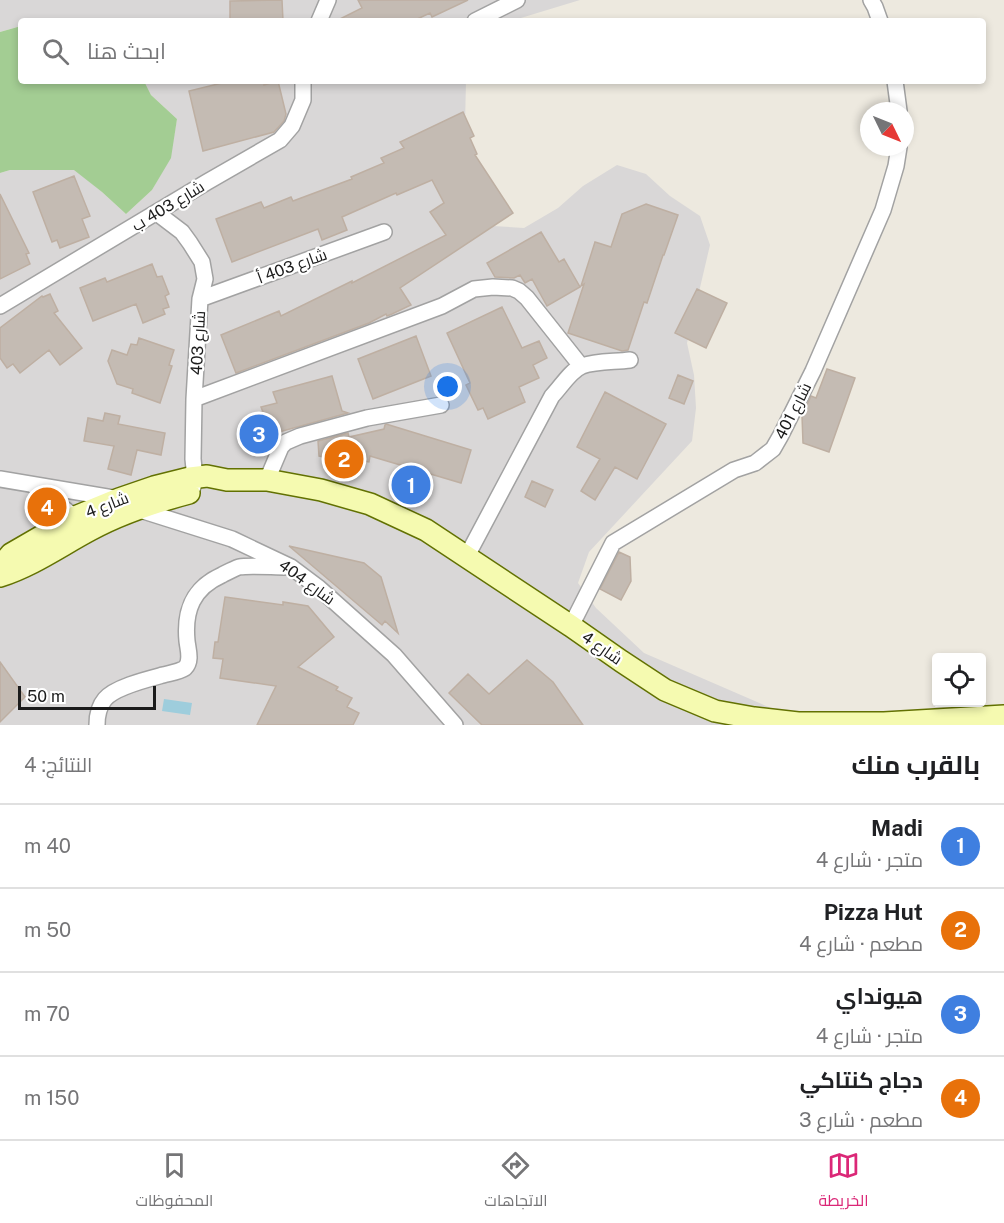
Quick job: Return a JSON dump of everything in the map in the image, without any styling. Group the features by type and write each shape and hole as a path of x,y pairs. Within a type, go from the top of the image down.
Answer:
{"main road":[{"name":"شارع 4","path":"0,567 11,554 128,504 154,487 194,485 207,476 227,480 267,480 321,490 370,504 426,530 665,690 715,711 798,723 884,723 1004,716"},
{"name":"شارع 4","path":"0,576 17,571 83,523"}],"street":[{"path":"320,18 328,0"},
{"path":"481,18 517,0"},
{"path":"871,0 879,18"},
{"name":"شارع 403 ب","path":"0,306 280,141 292,126 303,100 303,84"},
{"path":"894,84 898,102"},
{"name":"شارع 401","path":"572,626 613,543 734,470 755,463 773,449 813,371 878,221 898,156"},
{"name":"شارع 403","path":"157,213 182,232 202,262 205,279 200,299 194,399 194,485"},
{"name":"شارع 403 أ","path":"200,299 384,232"},
{"path":"194,399 442,306 474,289 493,287 512,288 527,298 581,366"},
{"path":"467,556 552,396 581,366 630,360"},
{"path":"267,480 281,447 286,442 367,418 441,405"},
{"name":"شارع 404","path":"0,479 128,504 232,539 291,567 320,588 394,655 455,725"},
{"path":"32,485 83,523"},
{"path":"97,725 97,715 105,699 120,689 149,678 180,671 185,667 189,659 187,615 189,606 194,597 211,580 240,567 291,567"}],"shaded area":[{"path":"0,0 580,0 521,18 18,18 18,27 0,32"},
{"path":"146,84 466,84 464,169 493,226 524,228 558,208 583,186 617,165 646,174 670,196 700,216 710,245 687,343 694,375 696,408 692,441 589,552 578,583 596,608 644,653 806,725 0,725 0,173 10,170 74,169 126,214 152,190 170,158 177,119 151,95"}],"green space":[{"path":"18,27 18,84 146,84 151,95 177,119 171,158 152,190 126,214 74,170 10,170 0,173 0,32"}],"water":[{"path":"164,699 192,703 190,715 162,711"}],"building":[{"path":"282,0 283,18 230,18 230,1"},
{"path":"358,0 468,0 432,17 430,13 419,18 342,18 362,8"},
{"path":"218,84 279,84 286,114 284,121 274,132 203,151 189,91"},
{"path":"463,112 474,136 470,138 477,154 475,155 513,213 400,288 411,305 236,373 221,335 279,311 281,316 446,235 430,212 444,203 432,180 342,217 347,230 322,240 318,229 232,262 216,219 261,202 264,208 291,197 293,201 352,179 351,177 384,163 381,158 404,148 400,142"},
{"path":"74,176 90,216 82,219 89,237 60,248 57,240 52,242 33,192"},
{"path":"0,194 29,253 26,254 30,264 0,279"},
{"path":"646,204 678,215 628,350 622,351 568,333 595,242 611,247 622,214"},
{"path":"541,232 559,262 564,259 580,287 547,306 532,279 525,283 520,275 514,278 495,277 487,263"},
{"path":"152,264 157,277 162,276 169,294 165,296 169,307 163,309 165,314 143,323 136,304 93,321 80,288 105,278 107,282"},
{"path":"697,289 727,303 706,348 675,333"},
{"path":"50,294 58,311 54,313 82,348 60,365 49,350 20,373 13,364 7,368 0,358 0,328 42,296"},
{"path":"502,307 522,348 539,341 547,358 533,365 539,378 519,387 525,402 488,419 483,408 478,410 466,385 470,383 447,333"},
{"path":"416,336 431,376 373,399 358,359"},
{"path":"139,338 174,350 169,365 172,366 160,403 132,393 133,389 117,384 108,361 112,350 127,355 131,344 137,345"},
{"path":"827,369 855,378 829,452 803,443 802,416 811,396 816,398"},
{"path":"678,375 693,381 684,404 669,398"},
{"path":"332,376 342,411 348,413 261,437 252,434 247,416 263,412 261,407 277,403 273,392"},
{"path":"605,392 666,424 637,479 615,467 595,500 581,491 600,459 577,447"},
{"path":"105,413 120,416 118,424 165,433 161,455 137,450 131,475 108,469 114,446 84,441 88,418 103,421"},
{"path":"386,424 471,450 461,483 370,456 369,462 319,456 318,441 348,433 349,437 384,429"},
{"path":"532,481 553,490 545,507 525,497"},
{"path":"289,546 364,563 381,577 398,633 385,621 382,625"},
{"path":"619,552 630,557 631,581 621,600 600,589"},
{"path":"225,597 308,606 334,637 298,667 338,687 336,690 352,698 347,707 359,713 353,725 257,725 276,686 220,678 223,659 213,658 215,642 218,642"},
{"path":"527,660 553,682 583,725 482,725 449,693 468,674 489,694"},
{"path":"0,662 25,697 0,722"}],"place":[{"name":"هيونداي","path":"259,434"},
{"name":"Pizza Hut","path":"344,459"},
{"name":"Madi","path":"411,485"},
{"name":"دجاج كنتاكي","path":"47,507"}]}
